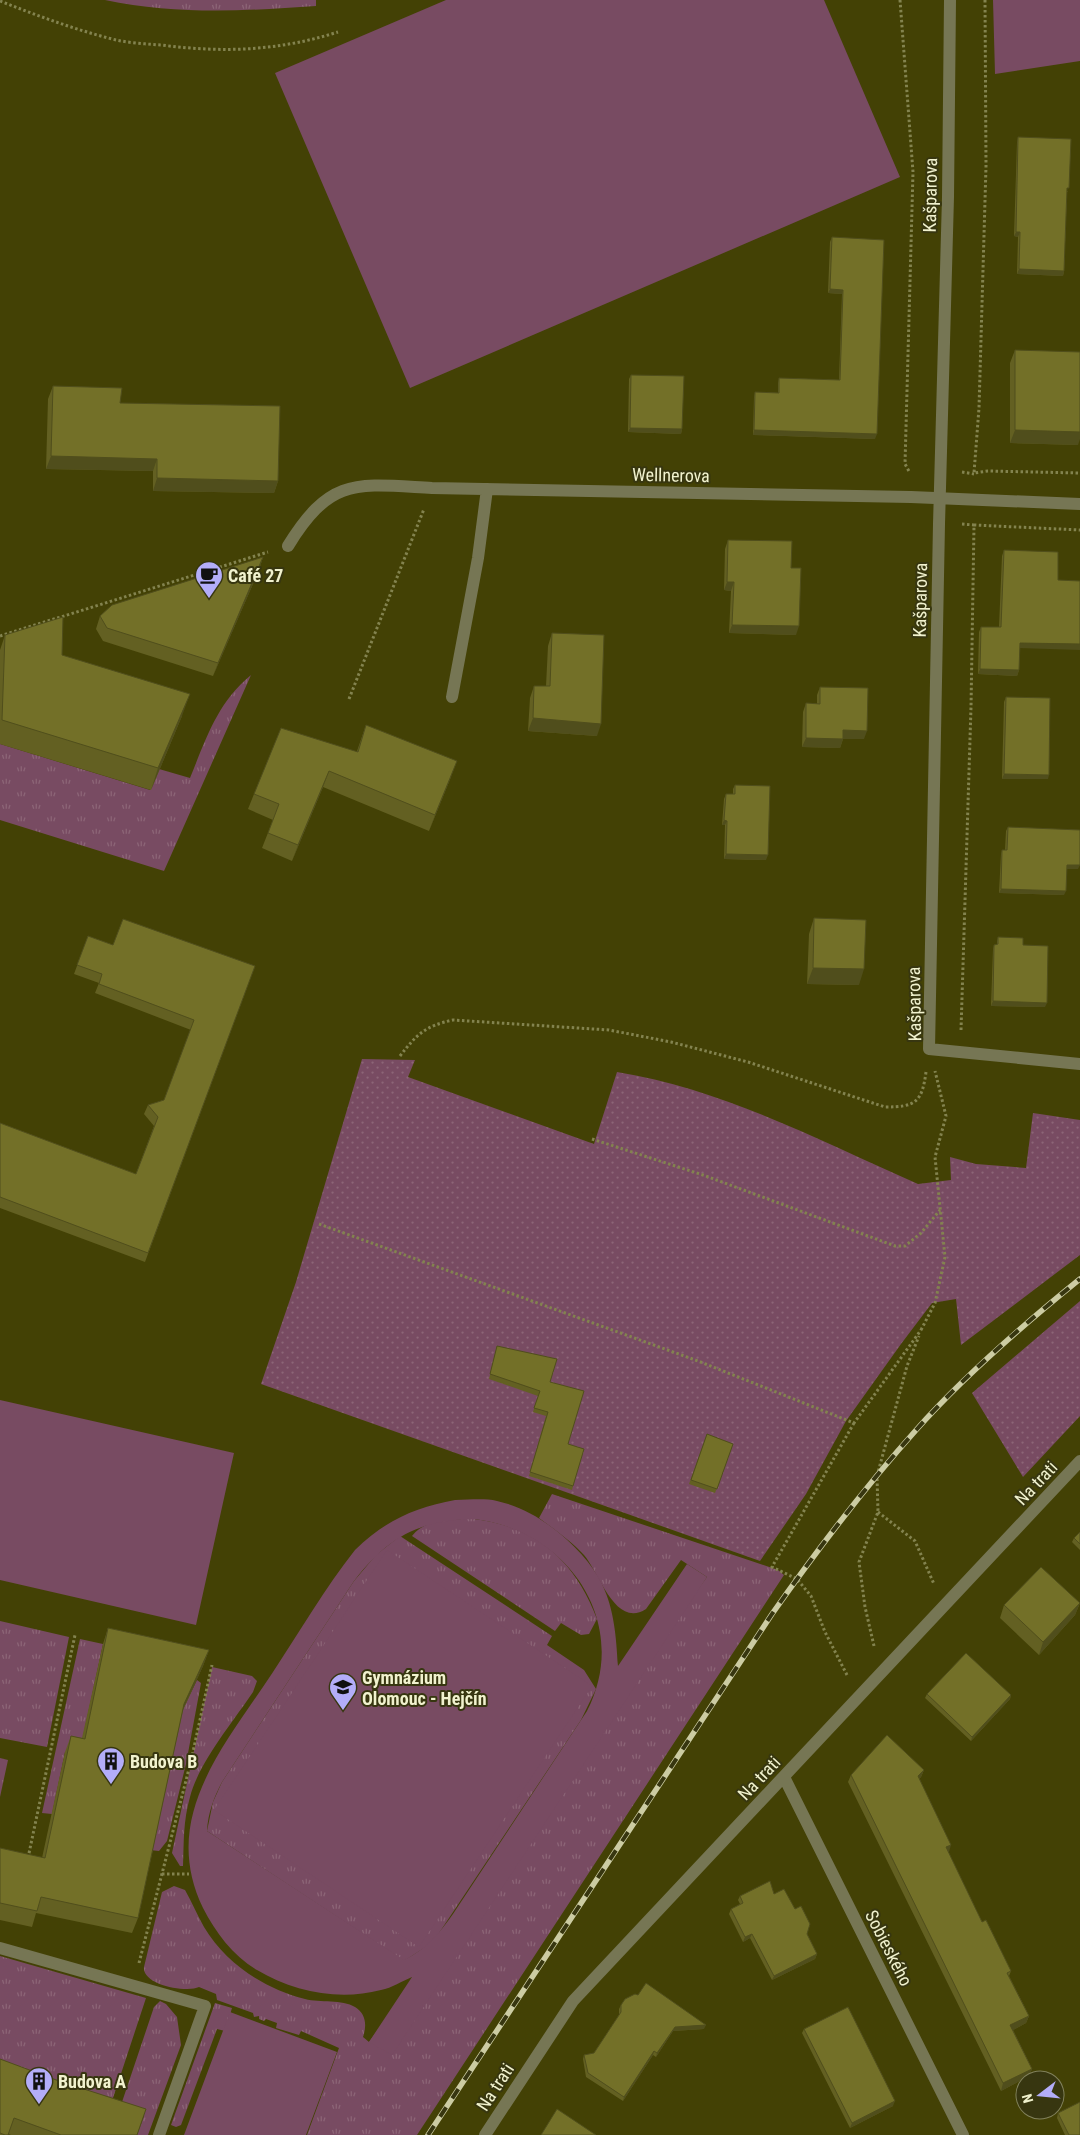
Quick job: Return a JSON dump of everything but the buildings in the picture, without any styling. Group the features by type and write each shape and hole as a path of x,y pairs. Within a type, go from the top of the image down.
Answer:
{"street":[{"name":"Kašparova","path":"950,0 948,197 939,498 929,1049 1080,1064"},
{"name":"Wellnerova","path":"288,546 311,512 334,494 362,485 939,498 1080,504"},
{"path":"452,697 478,558 488,489"},
{"name":"Na trati","path":"485,2135 573,2001 1080,1461"},
{"name":"Sobieského","path":"784,1776 963,2135"},
{"path":"0,1948 205,2006 159,2135"}],"path":[{"path":"900,0 913,172 905,464 911,473"},
{"path":"986,0 986,166 979,408 974,473 994,471 1080,473"},
{"path":"0,1 42,17 118,40 201,50 265,49 305,42 338,32"},
{"path":"349,699 432,488"},
{"path":"961,1034 971,707 974,525 1080,530"},
{"path":"0,636 288,546"},
{"path":"400,1056 417,1035 434,1024 453,1020 609,1030 748,1062 813,1082 862,1101 885,1107 900,1107 915,1104 923,1094 929,1049"},
{"path":"885,1670 876,1652 865,1607 859,1562 878,1512 877,1476 907,1366 921,1330 935,1303 945,1257 935,1157 946,1116 929,1049"},
{"path":"592,1139 703,1176 895,1246 905,1246 921,1233 940,1210"},
{"path":"319,1224 672,1352 854,1423"},
{"path":"858,1698 811,1596 796,1579 772,1567 854,1423 921,1330"},
{"path":"878,1512 915,1541 944,1606"},
{"path":"26,1864 75,1635"},
{"path":"134,1986 191,1761 212,1665"},
{"path":"162,1874 189,1874"}],"green space":[{"path":"105,0 316,0 316,6 237,10 184,10 132,5"},
{"path":"446,0 824,0 900,177 410,388 275,73"},
{"path":"993,0 1080,0 1080,61 995,74"},
{"path":"251,675 164,871 0,820 0,744 150,790 159,769 190,778 207,736 221,710 229,697"},
{"path":"362,1059 415,1060 408,1077 594,1144 617,1072 656,1080 695,1091 770,1118 918,1184 951,1180 950,1157 976,1164 1026,1168 1033,1113 1080,1120 1080,1255 961,1345 956,1299 932,1303 846,1421 806,1494 760,1561 261,1384 296,1282"},
{"path":"1080,1301 1080,1416 1023,1477 972,1393"},
{"path":"0,1400 234,1453 196,1625 0,1580"},
{"path":"552,1494 778,1570 784,1575 417,2135 307,2135 339,2048 301,2031 299,2035 276,2028 277,2023 266,2019 264,2021 259,2019 259,2016 254,2017 253,2013 217,2000 216,1994 199,1987 193,1989 176,1988 150,1979 145,1973 144,1967 162,1892 174,1886 185,1890 201,1922 213,1940 235,1963 261,1982 290,1995 305,1999 344,2003 355,2007 363,2016 365,2028 363,2037 369,2042 707,1577 681,1560 646,1609 635,1613 625,1611 609,1596 584,1555 539,1518"},
{"path":"482,1499 506,1503 522,1509 545,1522 575,1547 598,1576 611,1607 617,1644 618,1666 687,1564 707,1577 392,2055 369,2042 412,1977 381,1990 349,1995 301,1989 271,1978 257,1970 240,1958 226,1943 203,1908 191,1875 189,1843 193,1813 204,1783 218,1755 344,1564 355,1550 389,1523 414,1511 455,1500","holes":["474,1519 508,1527 538,1541 563,1561 583,1586 596,1614 602,1645 599,1678 587,1711 453,1914 432,1940 404,1960 207,1831 210,1812 222,1782 354,1581 379,1553 392,1542 406,1534 421,1527 437,1523"]},
{"path":"474,1519 496,1523 517,1530 551,1550 565,1564 588,1598 597,1619 589,1634 581,1635 561,1623 555,1631 412,1536 418,1530 432,1523"},
{"path":"400,1536 552,1636 547,1645 584,1670 596,1689 581,1720 437,1936 427,1946 404,1961 207,1831 213,1802 222,1782 354,1581 376,1555"},
{"path":"387,1550 592,1686 419,1947 214,1810"},
{"path":"0,1621 69,1637 47,1747 0,1738"},
{"path":"80,1639 103,1644 79,1755 65,1752 52,1814 42,1813"},
{"path":"212,1667 252,1676 257,1681 253,1692 209,1756 194,1784 186,1815 183,1866 180,1866 172,1853"},
{"path":"197,1680 201,1683 186,1764 167,1841 159,1851 150,1850 178,1720"},
{"path":"0,1758 8,1760 0,1797"},
{"path":"0,1956 146,1998 111,2104 0,2075"},
{"path":"160,2001 166,2004 177,2017 181,2045 148,2135 137,2135 144,2116 120,2108 154,2007"},
{"path":"215,2003 232,2008 225,2031 217,2029 181,2125 176,2127 171,2125"},
{"path":"230,2012 337,2052 306,2135 184,2135"}],"railway":[{"path":"428,2135 772,1614 824,1543 879,1473 955,1389 1037,1314 1080,1279"}],"place":[{"name":"Café 27","path":"209,599"},
{"name":"Gymnázium Olomouc - Hejčín","path":"343,1711"},
{"name":"Budova B","path":"111,1785"},
{"name":"Budova A","path":"39,2105"}]}
